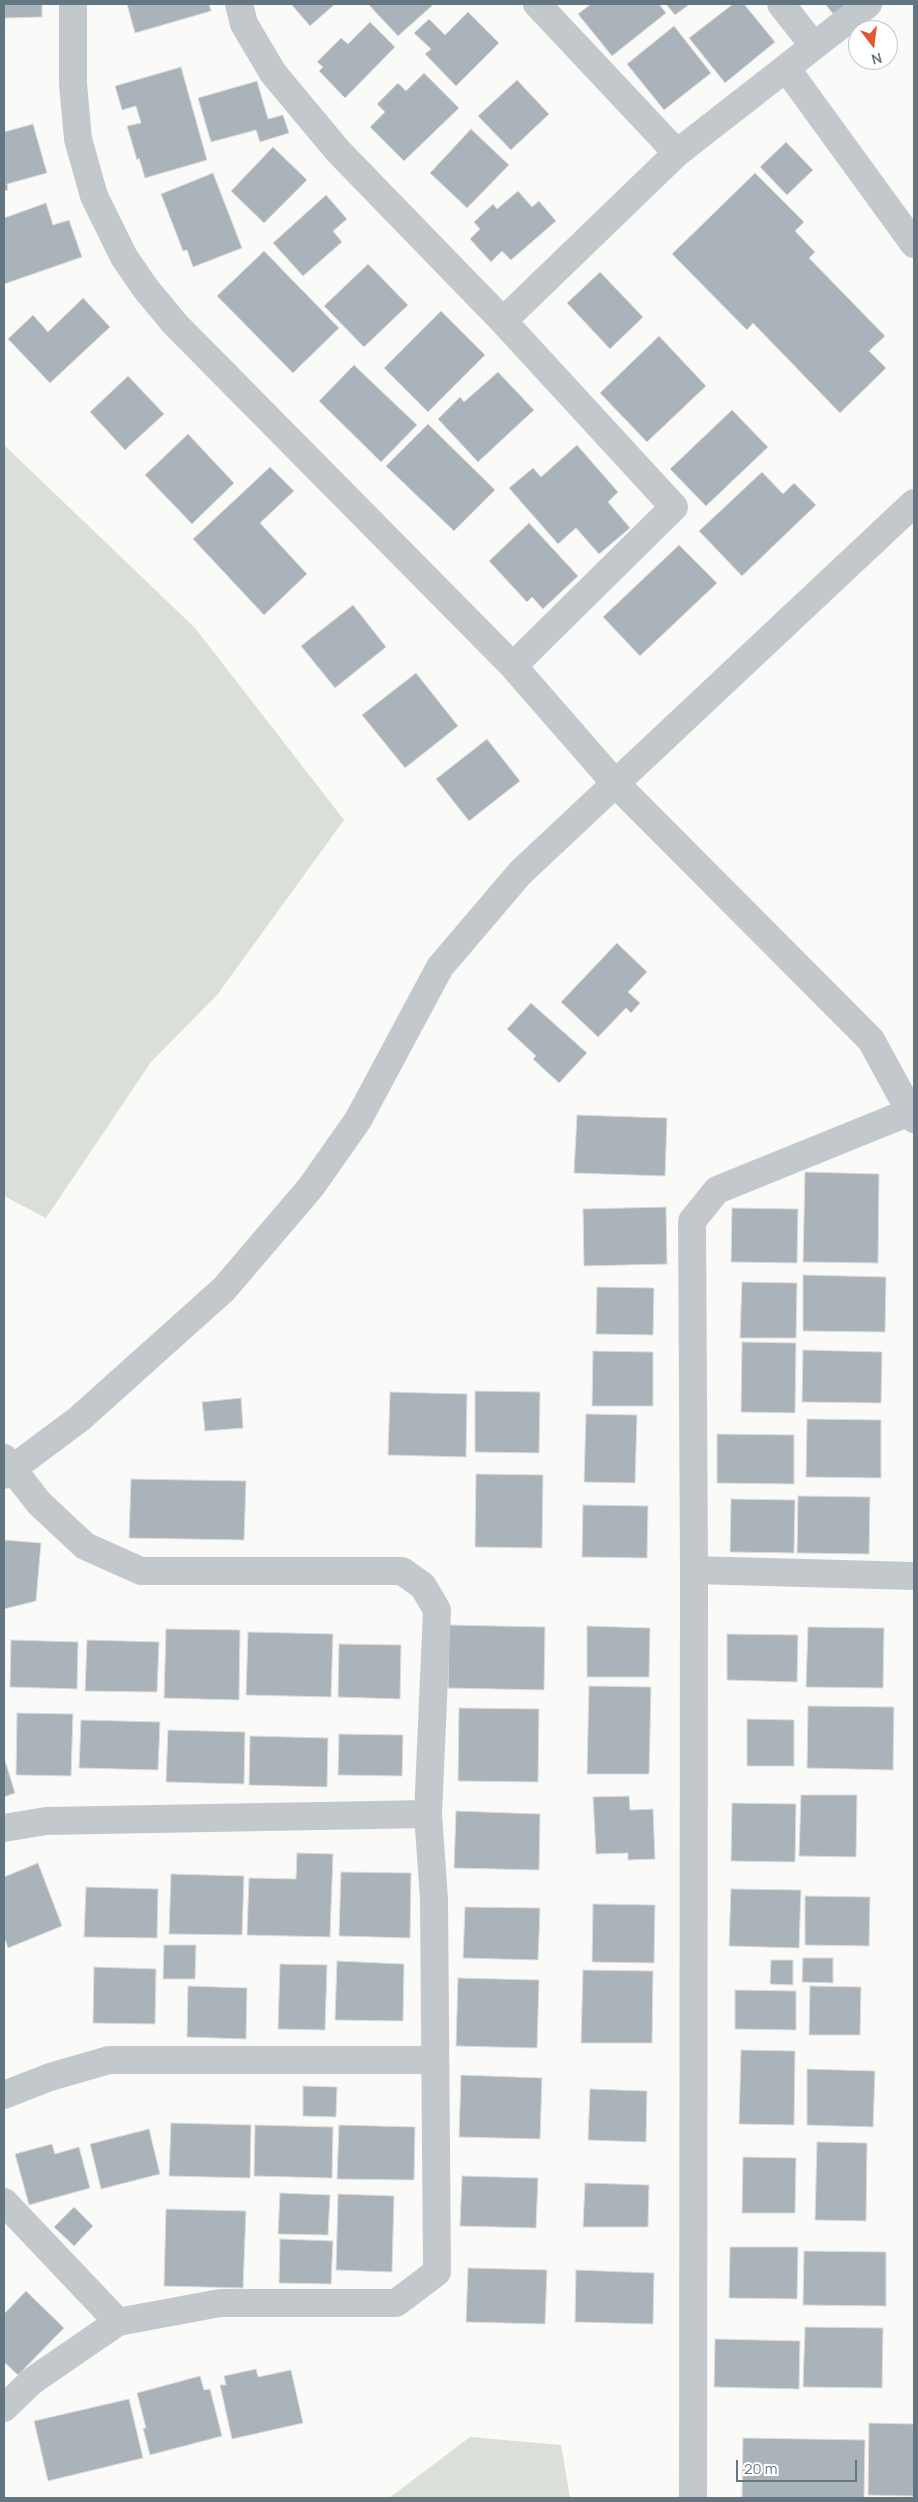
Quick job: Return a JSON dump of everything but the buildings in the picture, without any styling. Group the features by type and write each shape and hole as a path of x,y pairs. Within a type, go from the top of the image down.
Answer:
{"street":[{"path":"73,4 73,84 78,139 94,196 124,257 140,281 174,324 513,666 616,783 871,1040 913,1115 717,1190 692,1222 694,1570 693,2498"},
{"path":"239,4 244,24 279,80 338,151 503,321 674,507 513,666"},
{"path":"537,4 678,153"},
{"path":"781,4 814,46"},
{"path":"503,321 678,153 868,4"},
{"path":"786,68 914,244"},
{"path":"4,2408 32,2381 118,2322 220,2303 396,2303 437,2272 434,1899 428,1814 437,1610 423,1586 402,1571 141,1571 85,1546 38,1503 6,1467 79,1419 224,1289 311,1188 358,1120 440,967 520,873 914,503"},
{"path":"694,1570 914,1576"},
{"path":"4,1828 46,1821 428,1814"},
{"path":"4,2095 50,2077 109,2060 435,2060"},
{"path":"4,2202 118,2322"}],"shaded area":[{"path":"4,445 195,628 344,820 217,995 151,1062 46,1218 4,1196"},
{"path":"470,2437 561,2445 570,2498 389,2498"}]}
